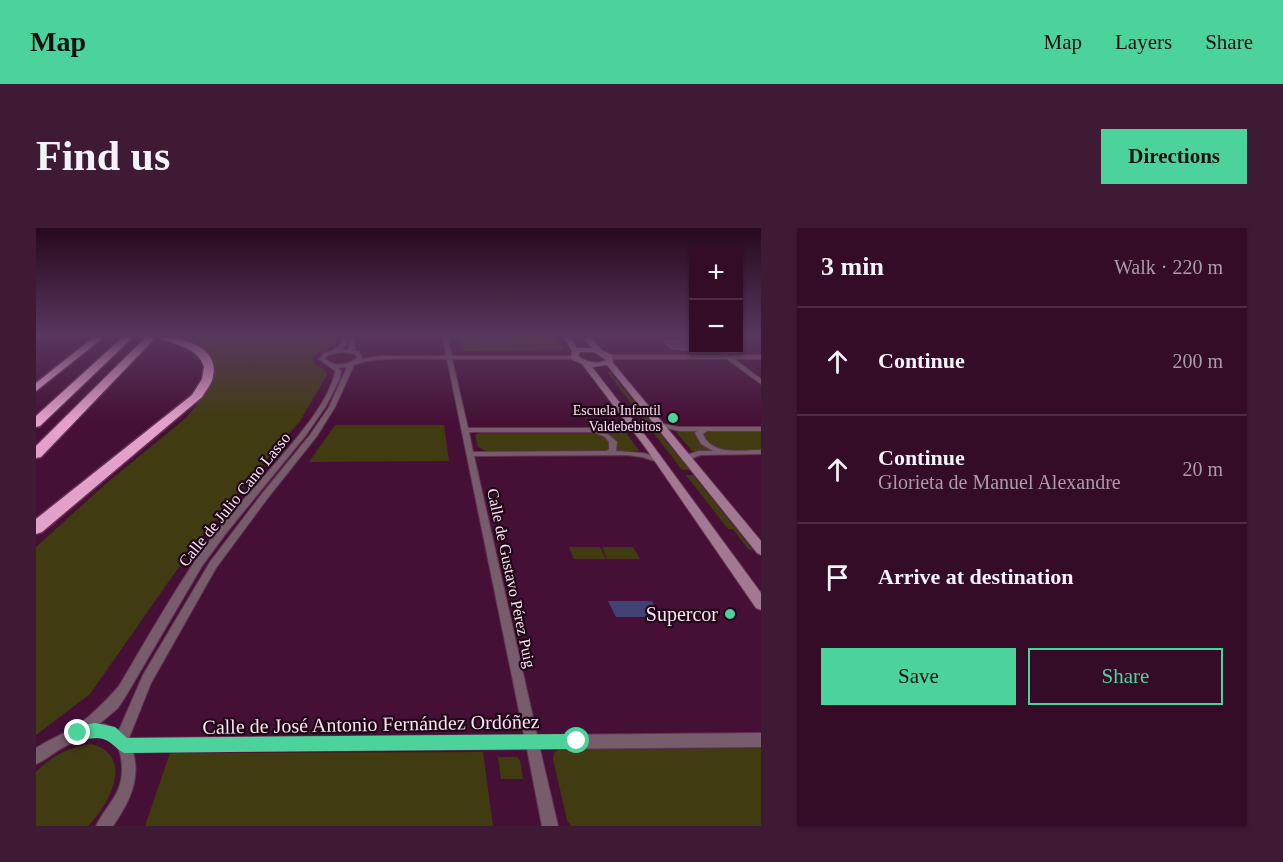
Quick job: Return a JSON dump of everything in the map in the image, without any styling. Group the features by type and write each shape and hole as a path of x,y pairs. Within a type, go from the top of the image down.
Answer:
{"highway":[{"path":"36,388 65,365"},
{"path":"36,414 92,365"},
{"path":"36,423 95,365"},
{"path":"36,454 124,365"},
{"path":"36,528 196,397 207,378 208,365"}],"street":[{"path":"332,366 336,365"},
{"name":"Calle de Julio Cano Lasso","path":"123,743 147,679 213,565 313,436 353,365"},
{"name":"Calle de Gustavo Pérez Puig","path":"451,365 550,826"},
{"path":"586,365 761,604"},
{"path":"613,365 761,550"},
{"path":"739,365 761,382"},
{"name":"Calle de Julio Cano Lasso","path":"78,733 113,703 123,690 199,563 315,421 337,378 338,371 332,366"},
{"path":"465,430 621,429 631,423"},
{"path":"659,425 674,428 761,429"},
{"path":"705,429 699,433 703,442 724,453"},
{"path":"592,430 611,439 615,446 609,453"},
{"path":"686,458 699,453 761,452"},
{"path":"470,454 609,453 636,454 658,460"},
{"name":"Calle de José Antonio Fernández Ordóñez","path":"78,733 95,730 110,733 123,743 761,740"},
{"path":"36,757 58,741 78,733"},
{"path":"104,826 118,806 127,782 129,761 123,743"}],"shaded area":[{"path":"212,365 315,365 325,369 327,375 300,421 195,544 90,694 36,735 36,547 109,481 186,418 201,399 215,374"},
{"path":"607,372 610,372 690,470 682,470"},
{"path":"335,425 444,425 449,461 309,462"},
{"path":"625,431 639,451 488,452 478,447 475,435 481,432"},
{"path":"761,431 761,451 692,451 676,432"},
{"path":"686,475 693,475 753,550 748,549 733,529 728,529"},
{"path":"569,547 600,547 606,559 574,559"},
{"path":"602,547 633,547 640,559 607,559"},
{"path":"608,601 652,601 660,617 616,617"},
{"path":"91,744 104,750 112,758 115,769 110,793 96,817 88,826 36,826 36,772 61,753"},
{"path":"761,748 761,826 571,826 567,820 553,759 554,753 559,749"},
{"path":"483,752 493,826 145,826 170,753"},
{"path":"498,757 517,757 520,760 523,779 501,779"}],"place":[{"name":"Escuela Infantil Valdebebitos","path":"673,418"},
{"name":"Supercor","path":"730,614"}],"route":[{"path":"78,733 95,730 110,733 121,740 124,745 577,741"}]}
